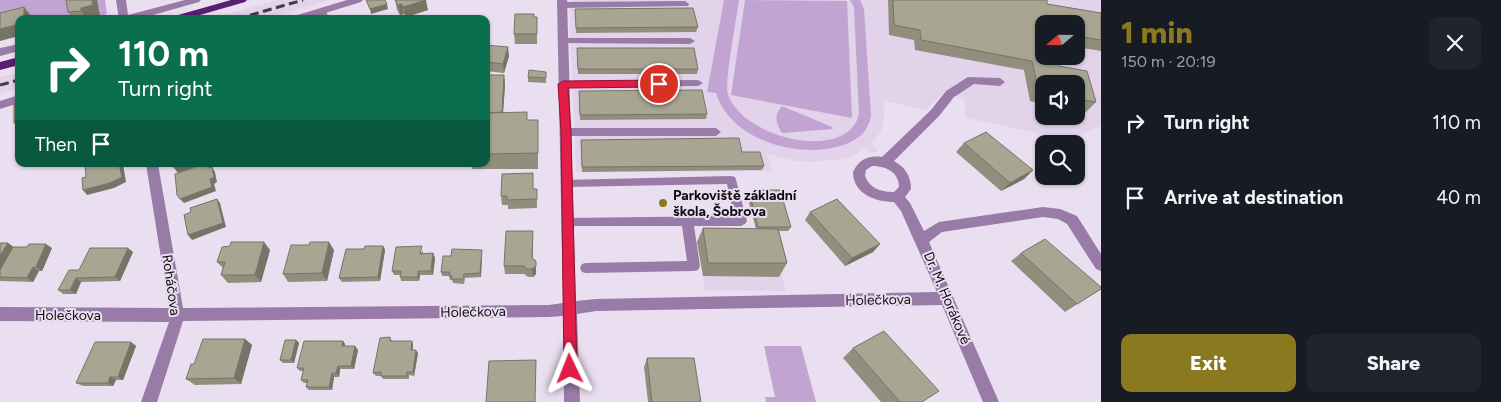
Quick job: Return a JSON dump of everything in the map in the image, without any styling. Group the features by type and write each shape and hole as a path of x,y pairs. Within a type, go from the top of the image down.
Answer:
{"main road":[{"path":"188,15 242,0"},
{"path":"0,66 15,62"}],"street":[{"path":"121,0 124,15"},
{"path":"140,15 196,0"},
{"path":"307,15 358,0"},
{"path":"562,2 572,402"},
{"path":"0,52 15,49"},
{"path":"885,162 935,114 950,94 972,80 1000,82"},
{"path":"0,105 15,100"},
{"path":"864,162 885,162 893,166 904,177 905,189 897,197 880,196 872,193 858,177 858,171 864,162"},
{"name":"Roháčova","path":"149,402 175,328 177,316 152,167"},
{"name":"Dr. M. Horákové","path":"897,197 906,207 991,402"},
{"path":"921,240 939,227 1043,212 1060,214 1072,220 1101,265"},
{"name":"Holečkova","path":"0,314 177,316 549,311 596,305 946,298"}],"lane":[{"path":"562,2 685,4"},
{"path":"563,41 690,41"},
{"path":"563,84 698,83"},
{"path":"566,132 716,132"},
{"path":"567,183 730,180 741,221 568,221"},
{"path":"586,268 694,266 687,221"}],"shaded area":[{"path":"0,0 105,0 107,13 105,15 100,15 99,7 83,15 15,15 15,20 0,26"},
{"path":"277,0 330,0 278,15 223,15"},
{"path":"572,0 1101,0 1101,126 1078,135 1046,135 966,118 964,99 945,92 925,110 885,101 883,127 871,144 879,151 870,153 864,148 855,155 842,159 812,162 795,161 767,154 772,171 576,172 569,5"},
{"path":"724,0 739,0 729,64 728,95 738,110 754,123 774,133 795,139 817,141 836,138 851,129 859,114 854,7 850,0 860,0 864,9 871,116 865,131 853,141 843,145 826,149 807,150 769,143 751,135 736,123 724,110 716,93 707,92"},
{"path":"745,0 847,1 852,118 731,95"},
{"path":"15,73 15,89 0,94 0,77"},
{"path":"782,106 833,129 782,133 776,116"},
{"path":"697,239 771,239 786,291 705,290"},
{"path":"764,346 801,346 816,402 766,402 765,397 775,397"}],"building":[{"path":"66,0 92,0 93,5 81,8 81,11 68,12"},
{"path":"366,0 385,0 387,4 370,9"},
{"path":"395,0 426,0 403,7 402,4 398,5"},
{"path":"893,0 1047,0 1047,4 1101,13 1101,40 1085,37 1085,15 1035,15 1035,65 1059,65 1087,71 1096,102 1085,100 1085,75 1035,75 1032,61 921,40 920,30 894,25"},
{"path":"24,7 24,15 15,15 15,25 0,29 0,13"},
{"path":"693,8 698,27 576,28 575,9"},
{"path":"515,14 534,14 534,17 537,17 537,34 514,34"},
{"path":"490,45 508,47 503,64 490,62"},
{"path":"577,48 694,48 698,69 578,69"},
{"path":"529,70 546,72 546,78 528,77"},
{"path":"490,75 504,75 502,112 490,113"},
{"path":"702,90 707,114 580,115 579,91"},
{"path":"14,104 15,104 14,123"},
{"path":"527,112 527,120 538,120 538,153 490,154 490,113"},
{"path":"986,132 1033,170 1010,183 964,143"},
{"path":"739,138 742,152 760,152 764,166 582,167 581,140"},
{"path":"85,167 120,167 122,177 110,183 83,190 82,178 86,177"},
{"path":"196,167 212,167 214,178 210,179 212,187 180,199 177,195 175,174"},
{"path":"533,173 533,189 537,189 537,199 507,200 507,196 501,196 502,174"},
{"path":"758,190 780,190 791,227 758,227 751,199 760,199"},
{"path":"217,199 223,223 188,235 184,215 191,212 190,208"},
{"path":"837,199 880,244 852,258 810,212"},
{"path":"703,228 778,229 787,263 708,263"},
{"path":"506,231 533,231 532,258 536,261 536,266 532,269 527,269 524,266 504,266"},
{"path":"1045,239 1101,289 1077,304 1021,253"},
{"path":"231,242 264,242 255,275 221,275 225,262 217,262 222,247 230,246"},
{"path":"310,242 329,242 322,273 283,274 291,245 309,245"},
{"path":"0,243 8,243 0,256"},
{"path":"29,244 46,244 36,267 33,267 27,278 0,277 0,270 13,247 27,247"},
{"path":"365,246 383,246 378,277 339,278 346,249 364,249"},
{"path":"422,246 420,254 433,253 431,271 418,271 418,277 400,277 401,271 392,271 396,247"},
{"path":"90,248 128,248 115,277 76,278 70,290 58,290 69,270 79,270"},
{"path":"452,249 482,250 480,273 464,274 463,279 452,279 452,276 449,276 450,272 441,272 443,256 451,256"},
{"path":"884,331 939,391 922,402 900,402 853,348"},
{"path":"390,337 390,341 412,341 411,350 416,350 413,372 407,372 407,376 381,376 381,372 373,373 380,338"},
{"path":"203,339 245,339 234,378 186,379"},
{"path":"285,340 296,340 291,360 280,360"},
{"path":"304,341 343,341 342,346 355,346 351,366 338,366 336,373 332,373 329,387 306,387 308,380 301,380 304,368 297,368"},
{"path":"95,342 131,342 118,377 110,377 108,383 76,383"},
{"path":"647,358 694,358 701,402 652,402"},
{"path":"536,360 535,402 486,402 489,361"}],"railway":[{"path":"251,15 303,0"},
{"path":"0,85 15,81"}],"place":[{"name":"Parkoviště základní škola, Šobrova","path":"663,203"}],"route":[{"path":"570,369 566,132 563,84 659,84"}]}
